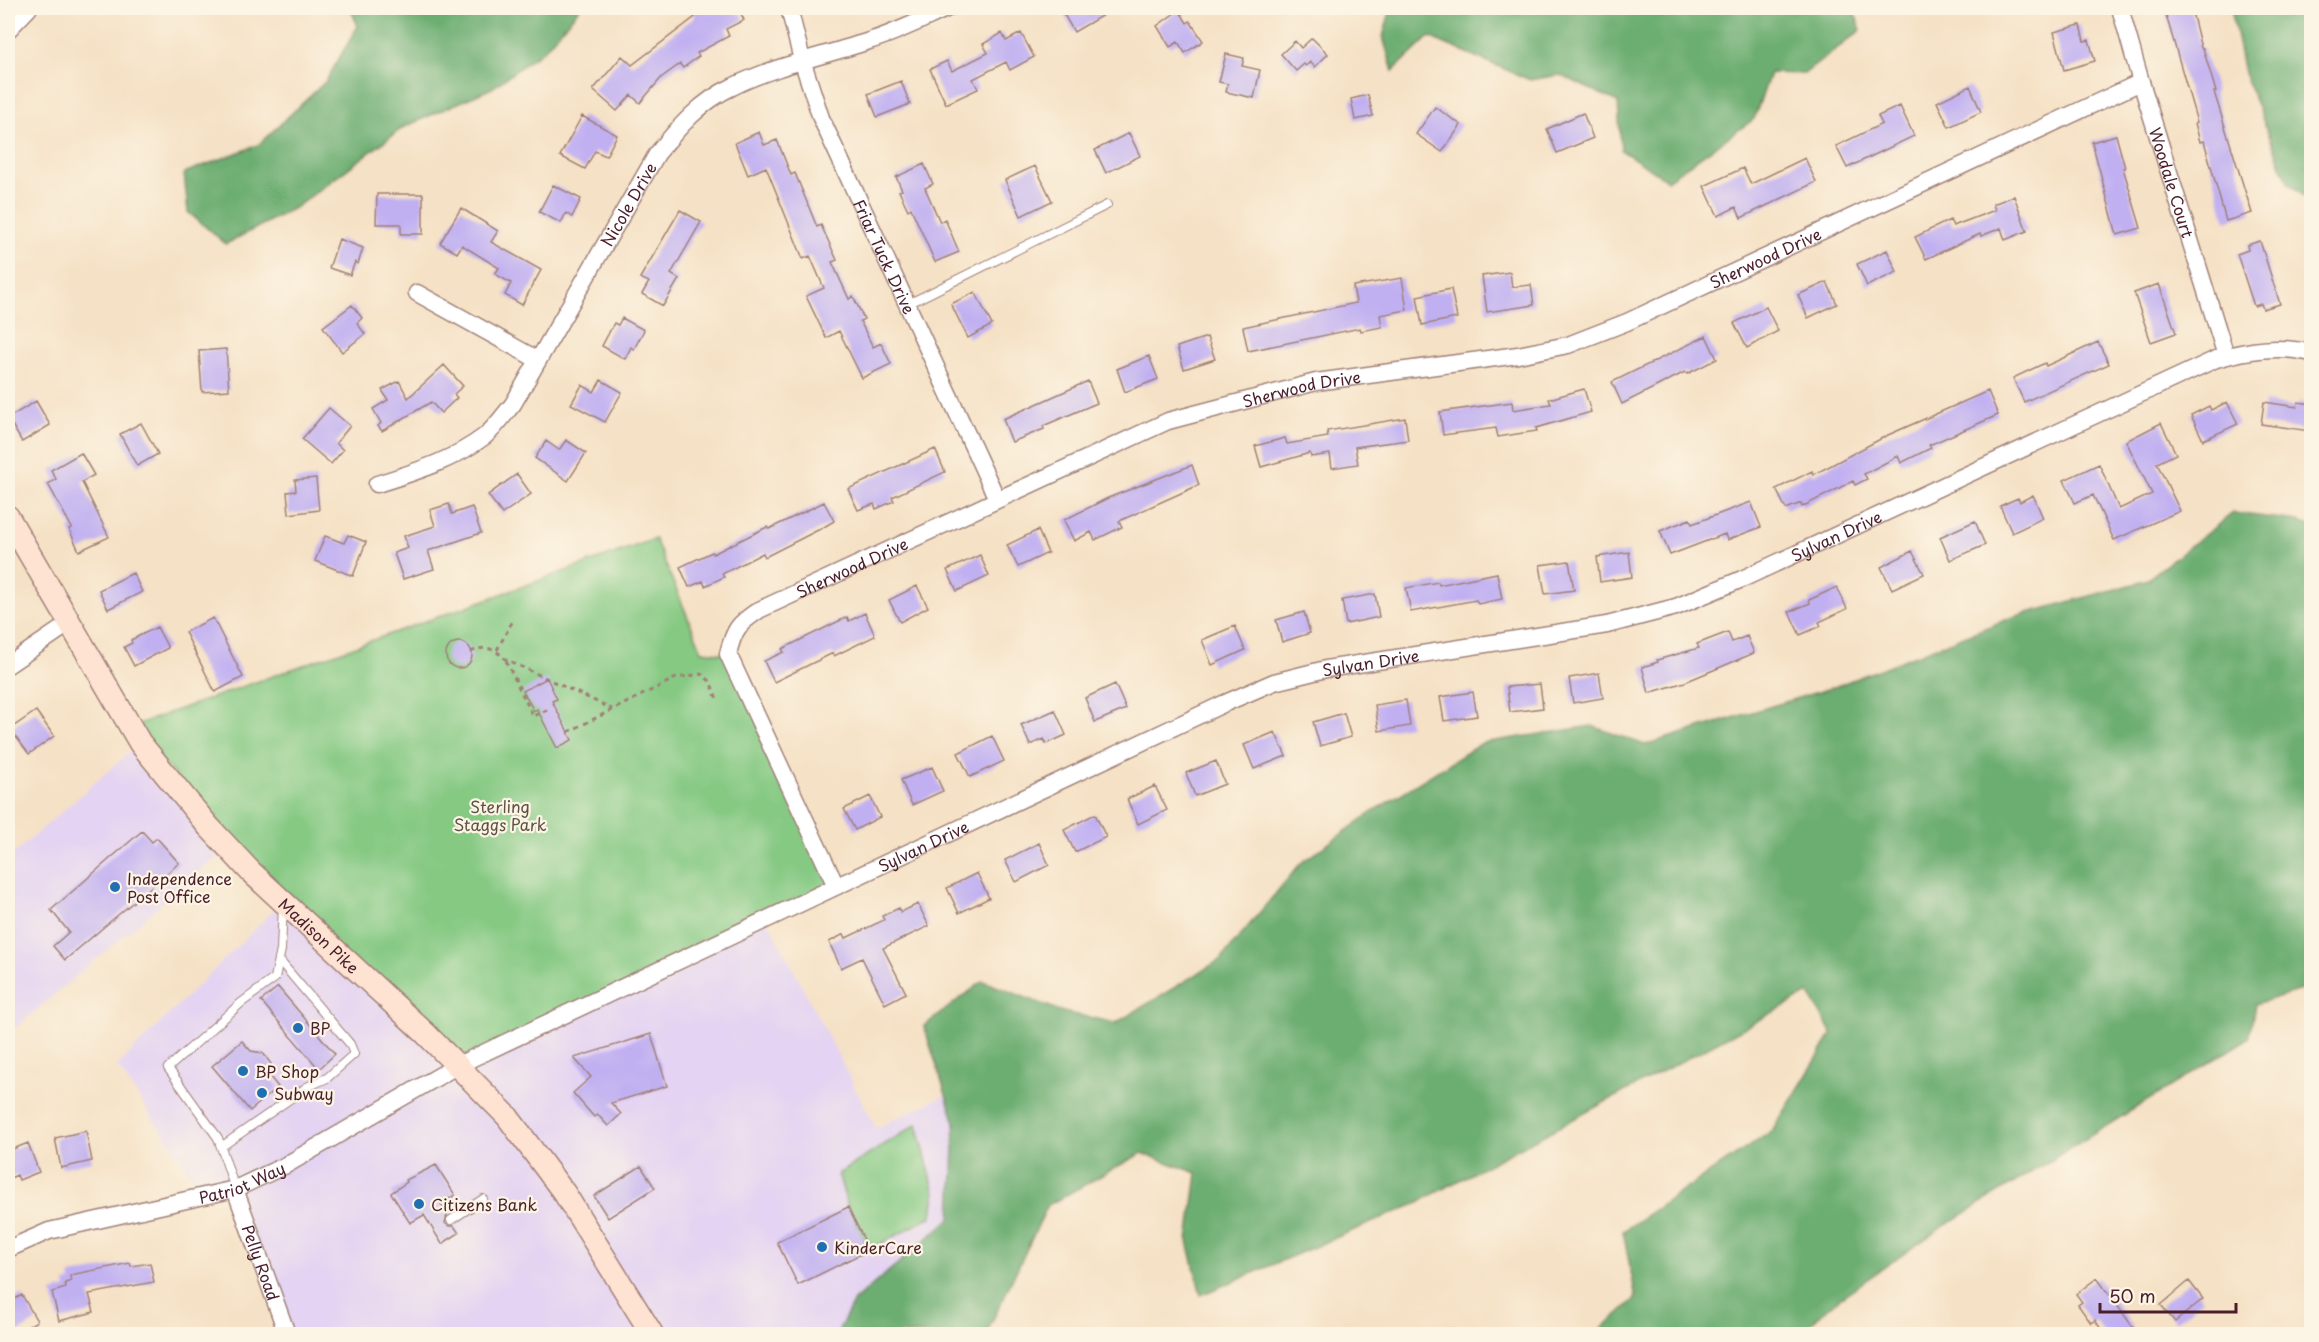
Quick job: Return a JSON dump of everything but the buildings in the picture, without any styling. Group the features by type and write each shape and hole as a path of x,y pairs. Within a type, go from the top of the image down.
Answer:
{"main road":[{"name":"Madison Pike","path":"8,517 140,743 208,826 283,901 458,1065 507,1116 565,1194 652,1335"}],"street":[{"path":"8,30 29,8"},
{"name":"Friar Tuck Drive","path":"789,8 802,60 821,118 997,499"},
{"name":"Nicole Drive","path":"377,484 431,468 460,452 486,435 513,404 657,154 676,131 705,104 731,87 802,60 873,40 948,8"},
{"name":"Woodale Court","path":"2120,8 2226,356"},
{"name":"Sherwood Drive","path":"836,886 728,654 733,634 741,622 759,610 1168,422 1316,382 1568,345 1627,322 2141,82"},
{"path":"417,293 538,360"},
{"name":"Sylvan Drive","path":"458,1065 1274,682 1379,659 1607,625 1676,607 2216,359 2249,350 2274,348 2312,353"},
{"path":"8,665 70,623"},
{"name":"Patriot Way","path":"8,1249 49,1231 236,1189 286,1164 458,1065"},
{"name":"Pelly Road","path":"236,1189 287,1335"}],"lane":[{"path":"908,304 1107,205"},
{"path":"236,1189 218,1138 168,1068 241,1004 275,978 279,960 283,901"},
{"path":"221,1148 307,1087 327,1078 354,1054 350,1044 279,960"},
{"path":"451,1220 483,1199"}],"path":[{"path":"497,650 512,622"},
{"path":"471,652 479,647 497,650 505,659 533,716 547,710"},
{"path":"505,659 612,710"},
{"path":"568,732 676,678 689,675 701,674 710,681 717,699"}],"shaded area":[{"path":"140,743 228,847 8,1034 8,859"},
{"path":"283,901 767,919 876,1128 946,1095 955,1123 951,1218 854,1301 837,1334 287,1334 236,1189 207,1197 117,1066"}],"green space":[{"path":"350,8 580,8 544,50 492,88 404,127 296,207 226,244 188,212 184,173 258,145 326,81 358,26"},
{"path":"1391,8 1853,8 1861,30 1804,74 1770,73 1754,119 1667,180 1621,150 1618,102 1560,75 1530,80 1429,37 1393,71 1383,37"},
{"path":"2231,8 2311,8 2311,203 2288,182 2244,73"},
{"path":"2233,513 2290,520 2311,526 2311,987 2255,1004 2249,1038 1941,1228 1840,1298 1798,1334 1596,1334 1636,1298 1623,1231 1773,1130 1832,1034 1809,993 1413,1205 1201,1295 1188,1241 1197,1173 1142,1153 1048,1205 986,1334 837,1334 854,1301 951,1218 955,1123 924,1026 983,981 1063,1012 1116,1023 1220,960 1301,863 1375,810 1482,743 1592,726 1645,745 1834,687 2013,617 2145,581"},
{"name":"Sterling Staggs Park","path":"655,539 702,651 728,654 836,886 458,1065 354,968 130,727"},
{"path":"917,1124 935,1193 932,1216 869,1250 848,1207 838,1174"}],"place":[{"name":"Independence Post Office","path":"115,887"},
{"name":"BP","path":"298,1028"},
{"name":"BP Shop","path":"243,1071"},
{"name":"Subway","path":"262,1093"},
{"name":"Citizens Bank","path":"419,1204"},
{"name":"KinderCare","path":"822,1247"}]}
